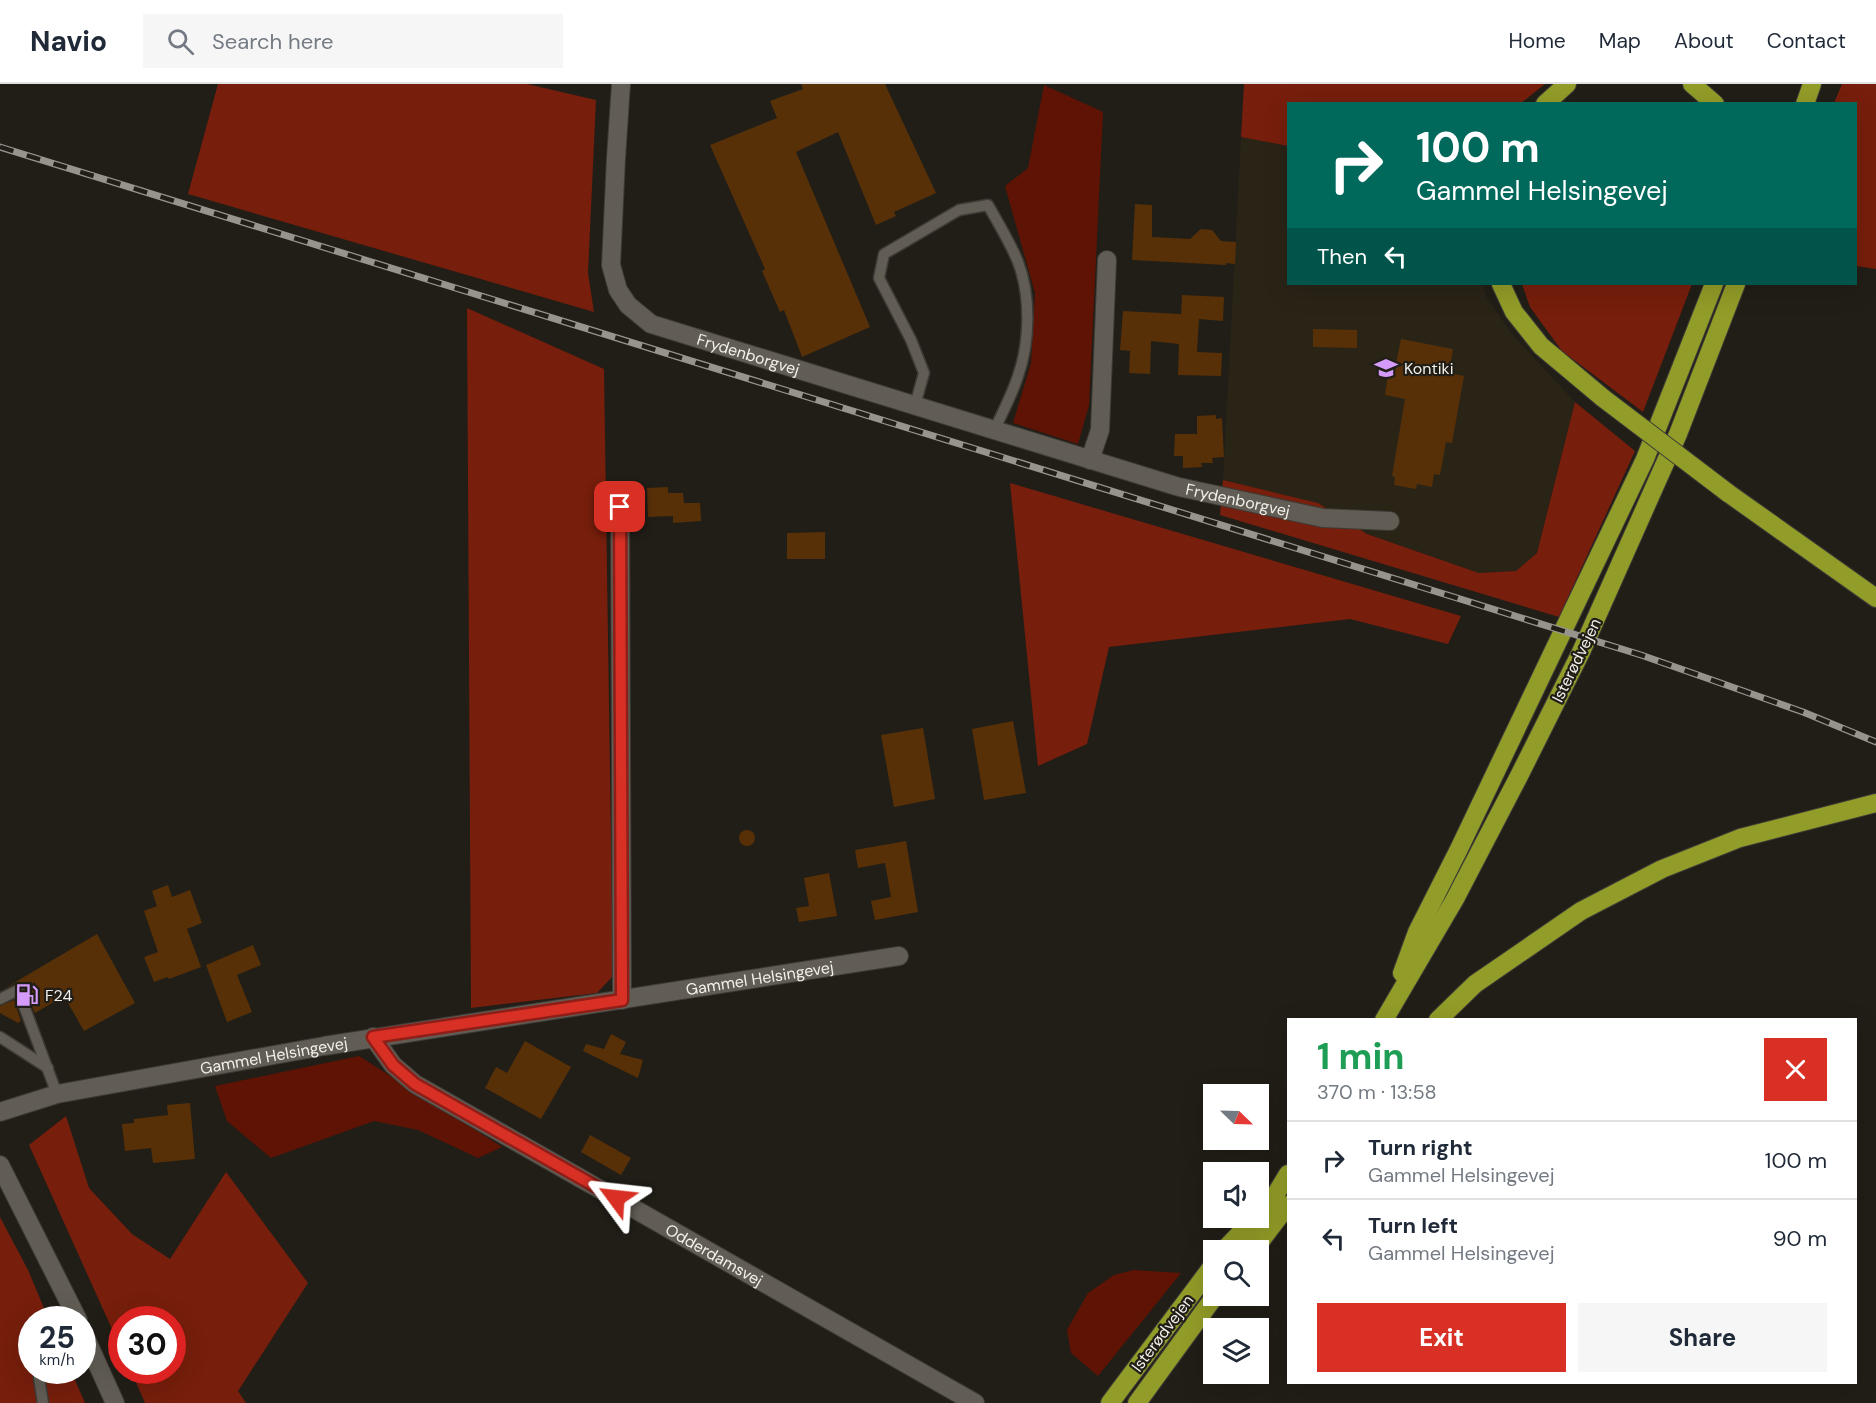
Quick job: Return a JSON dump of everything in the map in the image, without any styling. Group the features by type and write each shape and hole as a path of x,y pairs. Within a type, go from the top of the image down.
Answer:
{"highway":[{"path":"1547,102 1567,84"},
{"path":"1692,84 1714,102"},
{"path":"1806,102 1812,84"},
{"path":"1501,285 1514,312 1541,346 1603,398 1728,494 1876,598"},
{"path":"1386,1016 1417,932 1459,849 1644,459 1714,285"},
{"name":"Isterødvejen","path":"1386,1016 1455,899 1581,652 1678,434 1736,285"},
{"path":"1440,1018 1475,984 1581,911 1662,869 1740,838 1876,803"},
{"path":"1258,1240 1287,1175"},
{"path":"1249,1240 1273,1206"},
{"path":"1233,1240 1245,1228"},
{"name":"Isterødvejen","path":"1110,1403 1203,1279"},
{"name":"Isterødvejen","path":"1137,1403 1208,1306"}],"street":[{"name":"Frydenborgvej","path":"621,84 611,265 618,290 628,305 651,324 1179,487 1323,518 1390,521"},
{"path":"1090,460 1100,430 1107,260"},
{"path":"620,507 622,1000"},
{"name":"Gammel Helsingevej","path":"0,1112 57,1094 373,1037 899,956"},
{"name":"Odderdamsvej","path":"373,1037 393,1065 415,1084 975,1403"},
{"path":"0,1164 71,1306"},
{"path":"96,1361 115,1403"}],"lane":[{"path":"915,405 924,373 912,340 879,278 884,254 959,210 988,205 1018,263 1024,289 1027,320 1024,354 1018,376 994,431"},
{"path":"0,999 18,990 57,1094"},
{"path":"0,1037 48,1069"},
{"path":"40,1384 44,1403"}],"shaded area":[{"path":"218,84 527,84 596,100 588,273 594,312 188,194"},
{"path":"1244,84 1545,84 1522,102 1287,102 1287,146 1241,137"},
{"path":"1842,84 1876,84 1876,269 1857,266 1857,102 1834,102"},
{"path":"1044,85 1103,112 1089,405 1078,444 1013,423 1031,363 1035,293 1005,186 1028,168"},
{"name":"Kontiki","path":"1241,137 1287,146 1287,285 1483,285 1486,296 1511,333 1575,402 1537,553 1516,571 1480,573 1367,534 1318,503 1223,480"},
{"path":"1522,285 1692,285 1643,412 1562,351 1530,307"},
{"path":"467,308 604,369 613,976 597,993 471,1008"},
{"path":"1575,402 1635,451 1559,617 1220,515 1223,480 1318,503 1367,534 1479,573 1516,571 1537,553"},
{"path":"1010,483 1461,616 1448,644 1350,619 1109,647 1087,744 1038,766"},
{"path":"359,1056 502,1147 478,1158 418,1130 374,1121 271,1158 227,1121 215,1086"},
{"path":"66,1116 89,1188 132,1234 170,1259 226,1172 308,1283 238,1391 246,1403 145,1403 137,1384 186,1384 186,1306 108,1306 108,1320 29,1145"},
{"path":"0,1217 28,1270 43,1306 18,1306 18,1384 77,1384 85,1403 0,1403"},
{"path":"1134,1270 1181,1273 1098,1376 1071,1353 1067,1330 1088,1293 1114,1275"}],"building":[{"path":"801,84 885,84 936,193 894,212 896,216 876,225 838,132 796,152 870,327 802,357 784,310 780,312 762,271 765,269 710,145 777,118 770,101 803,89"},
{"path":"1135,204 1152,205 1152,237 1190,239 1201,229 1212,230 1221,241 1236,242 1235,264 1132,260"},
{"path":"1182,295 1224,297 1223,321 1199,319 1197,352 1222,353 1221,376 1178,375 1179,344 1151,341 1150,374 1129,373 1130,351 1120,350 1123,311 1181,314"},
{"path":"1313,329 1357,330 1357,348 1313,347"},
{"path":"1401,339 1453,349 1449,373 1464,376 1452,443 1446,442 1440,475 1434,474 1432,487 1417,484 1416,489 1394,485 1395,477 1392,476 1405,399 1385,395 1390,363 1396,364"},
{"path":"1216,415 1216,419 1222,418 1224,457 1212,458 1213,463 1201,463 1202,467 1183,468 1183,456 1174,456 1175,434 1197,434 1197,416"},
{"path":"668,487 668,493 683,493 684,503 700,503 701,521 673,523 673,516 648,517 647,488"},
{"path":"825,532 825,559 787,559 787,533"},
{"path":"1013,721 1026,793 984,800 972,729"},
{"path":"923,728 935,799 894,807 881,735"},
{"path":"747,830 753,832 755,838 753,844 747,846 741,844 739,838 741,832"},
{"path":"906,841 918,912 875,920 871,901 891,897 885,863 858,868 855,850"},
{"path":"829,873 837,916 799,922 796,908 809,906 804,878"},
{"path":"168,885 172,897 190,890 202,923 187,929 201,967 154,982 144,957 158,952 144,911 157,906 152,891"},
{"path":"97,934 135,1003 84,1031 64,996 35,1013 22,984 15,983 0,991"},
{"path":"253,945 261,965 237,975 252,1012 227,1022 206,965"},
{"path":"14,1000 21,1021 18,1023 0,1013 0,1006"},
{"path":"611,1034 626,1042 620,1054 643,1060 638,1078 583,1051 586,1044 604,1049"},
{"path":"525,1041 571,1067 541,1119 485,1088 496,1067 507,1073"},
{"path":"190,1103 195,1159 153,1163 151,1148 125,1151 122,1124 134,1123 134,1119 168,1115 167,1105"},
{"path":"590,1135 631,1158 621,1175 581,1152"}],"railway":[{"path":"0,147 1641,655 1803,712 1876,742"}],"place":[{"name":"Kontiki","path":"1386,368"},
{"name":"F24","path":"27,995"}],"route":[{"path":"616,1198 415,1084 393,1065 373,1037 622,1000 620,507"}]}
